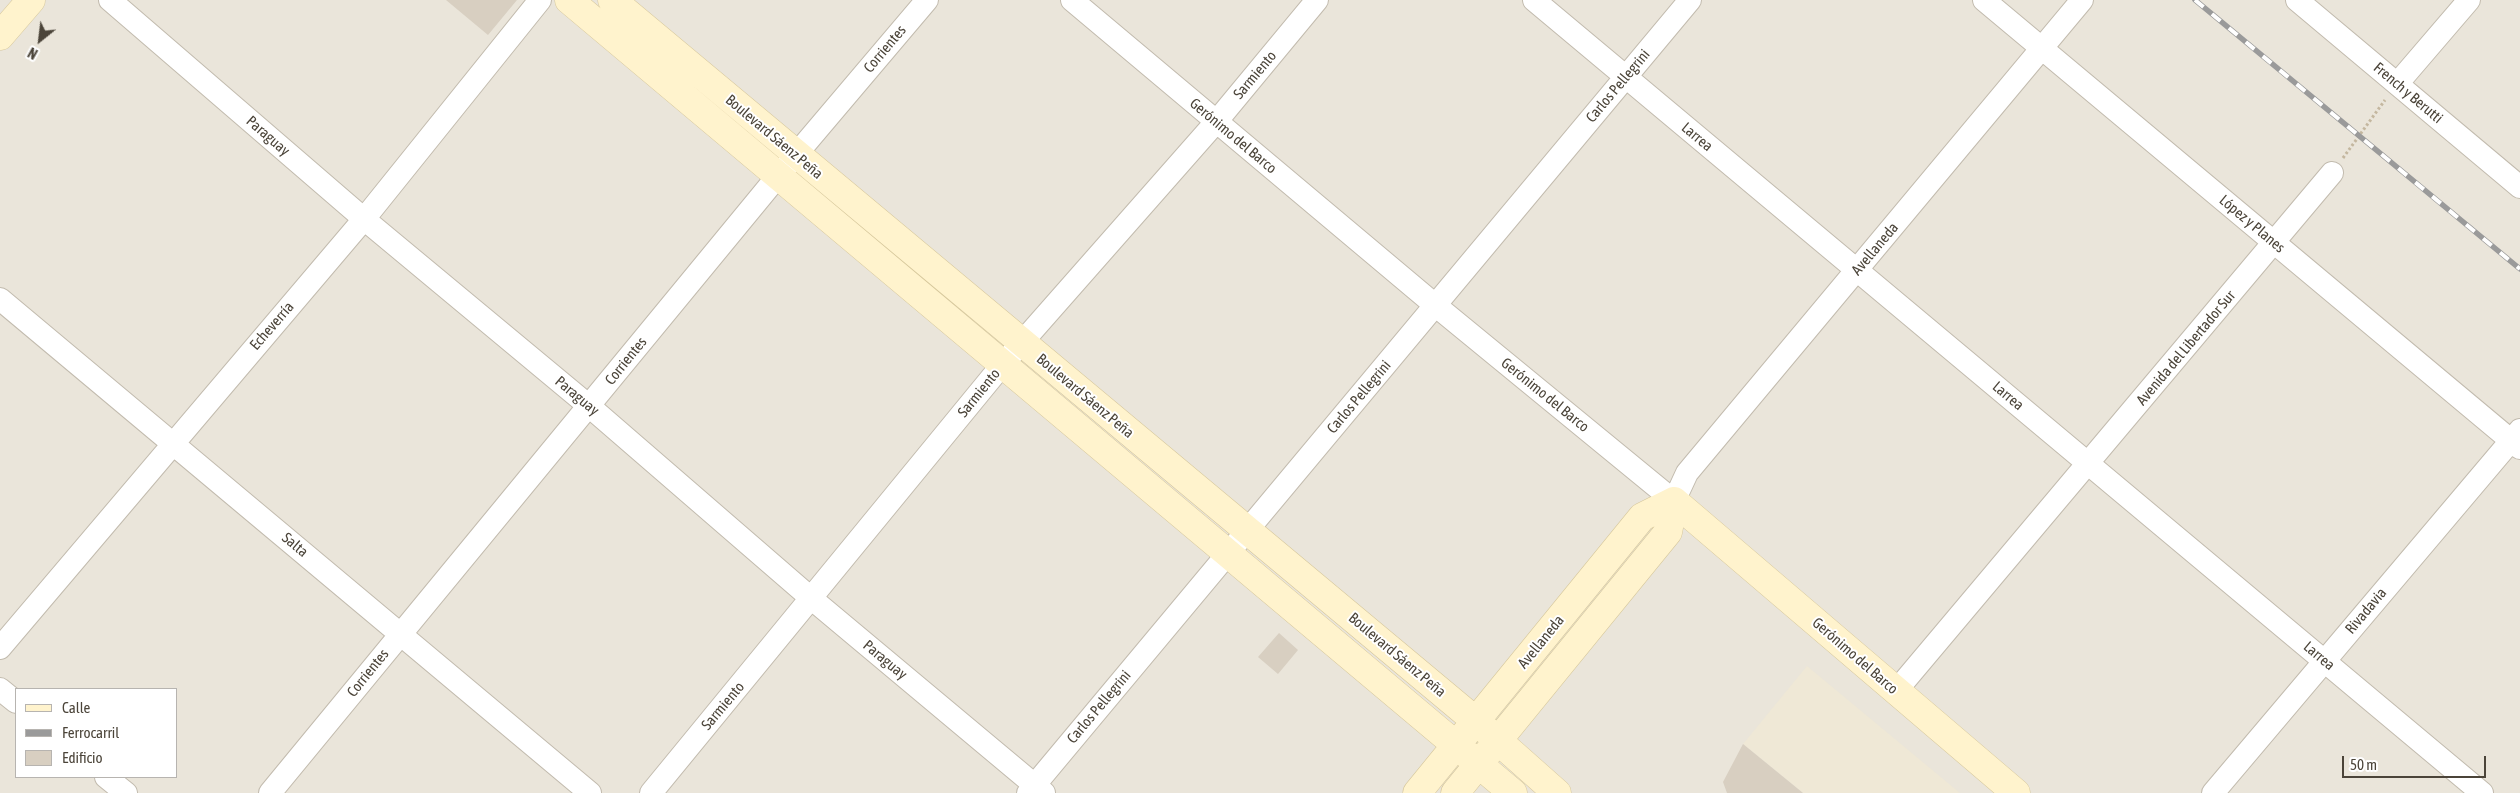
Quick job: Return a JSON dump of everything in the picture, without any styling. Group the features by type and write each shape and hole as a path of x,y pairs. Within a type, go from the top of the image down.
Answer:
{"main road":[{"path":"0,36 30,0"},
{"name":"Boulevard Sáenz Peña","path":"569,0 1513,793"},
{"name":"Boulevard Sáenz Peña","path":"612,0 795,155 1477,722 1557,793"},
{"name":"Gerónimo del Barco","path":"1674,501 2016,793"},
{"name":"Avellaneda","path":"1417,793 1477,722 1642,517 1674,501"},
{"name":"Avellaneda","path":"1455,793 1668,532 1674,501"}],"street":[{"name":"Paraguay","path":"110,0 364,218 589,406 1036,790"},
{"name":"Echeverría","path":"0,648 364,218 540,0"},
{"name":"Corrientes","path":"270,793 777,176 927,0"},
{"name":"Gerónimo del Barco","path":"1072,0 1435,305 1674,501"},
{"name":"Sarmiento","path":"651,793 1002,365 1216,122 1317,0"},
{"name":"Larrea","path":"1534,0 2482,793"},
{"name":"Carlos Pellegrini","path":"1036,790 1247,530 1690,0"},
{"name":"López y Planes","path":"1984,0 2274,243 2517,440"},
{"name":"Avellaneda","path":"1674,501 1687,473 2082,0"},
{"name":"French y Berutti","path":"2296,0 2520,187"},
{"path":"2398,84 2469,0"},
{"name":"Avenida del Libertador Sur","path":"1896,691 2332,173"},
{"name":"Salta","path":"0,299 590,793"},
{"name":"Rivadavia","path":"2213,793 2324,661 2517,440"},
{"path":"0,689 15,701"},
{"path":"107,778 126,793"}],"path":[{"path":"2332,173 2398,84"}],"shaded area":[{"path":"0,0 2520,0 2520,793 0,793"},
{"path":"1807,666 1960,793 1803,793 1743,744"}],"building":[{"path":"446,0 517,0 488,35"},
{"path":"1279,633 1298,650 1278,674 1258,657"},
{"path":"1743,744 1803,793 1727,793 1723,782"}],"railway":[{"path":"2195,0 2520,269"}]}
